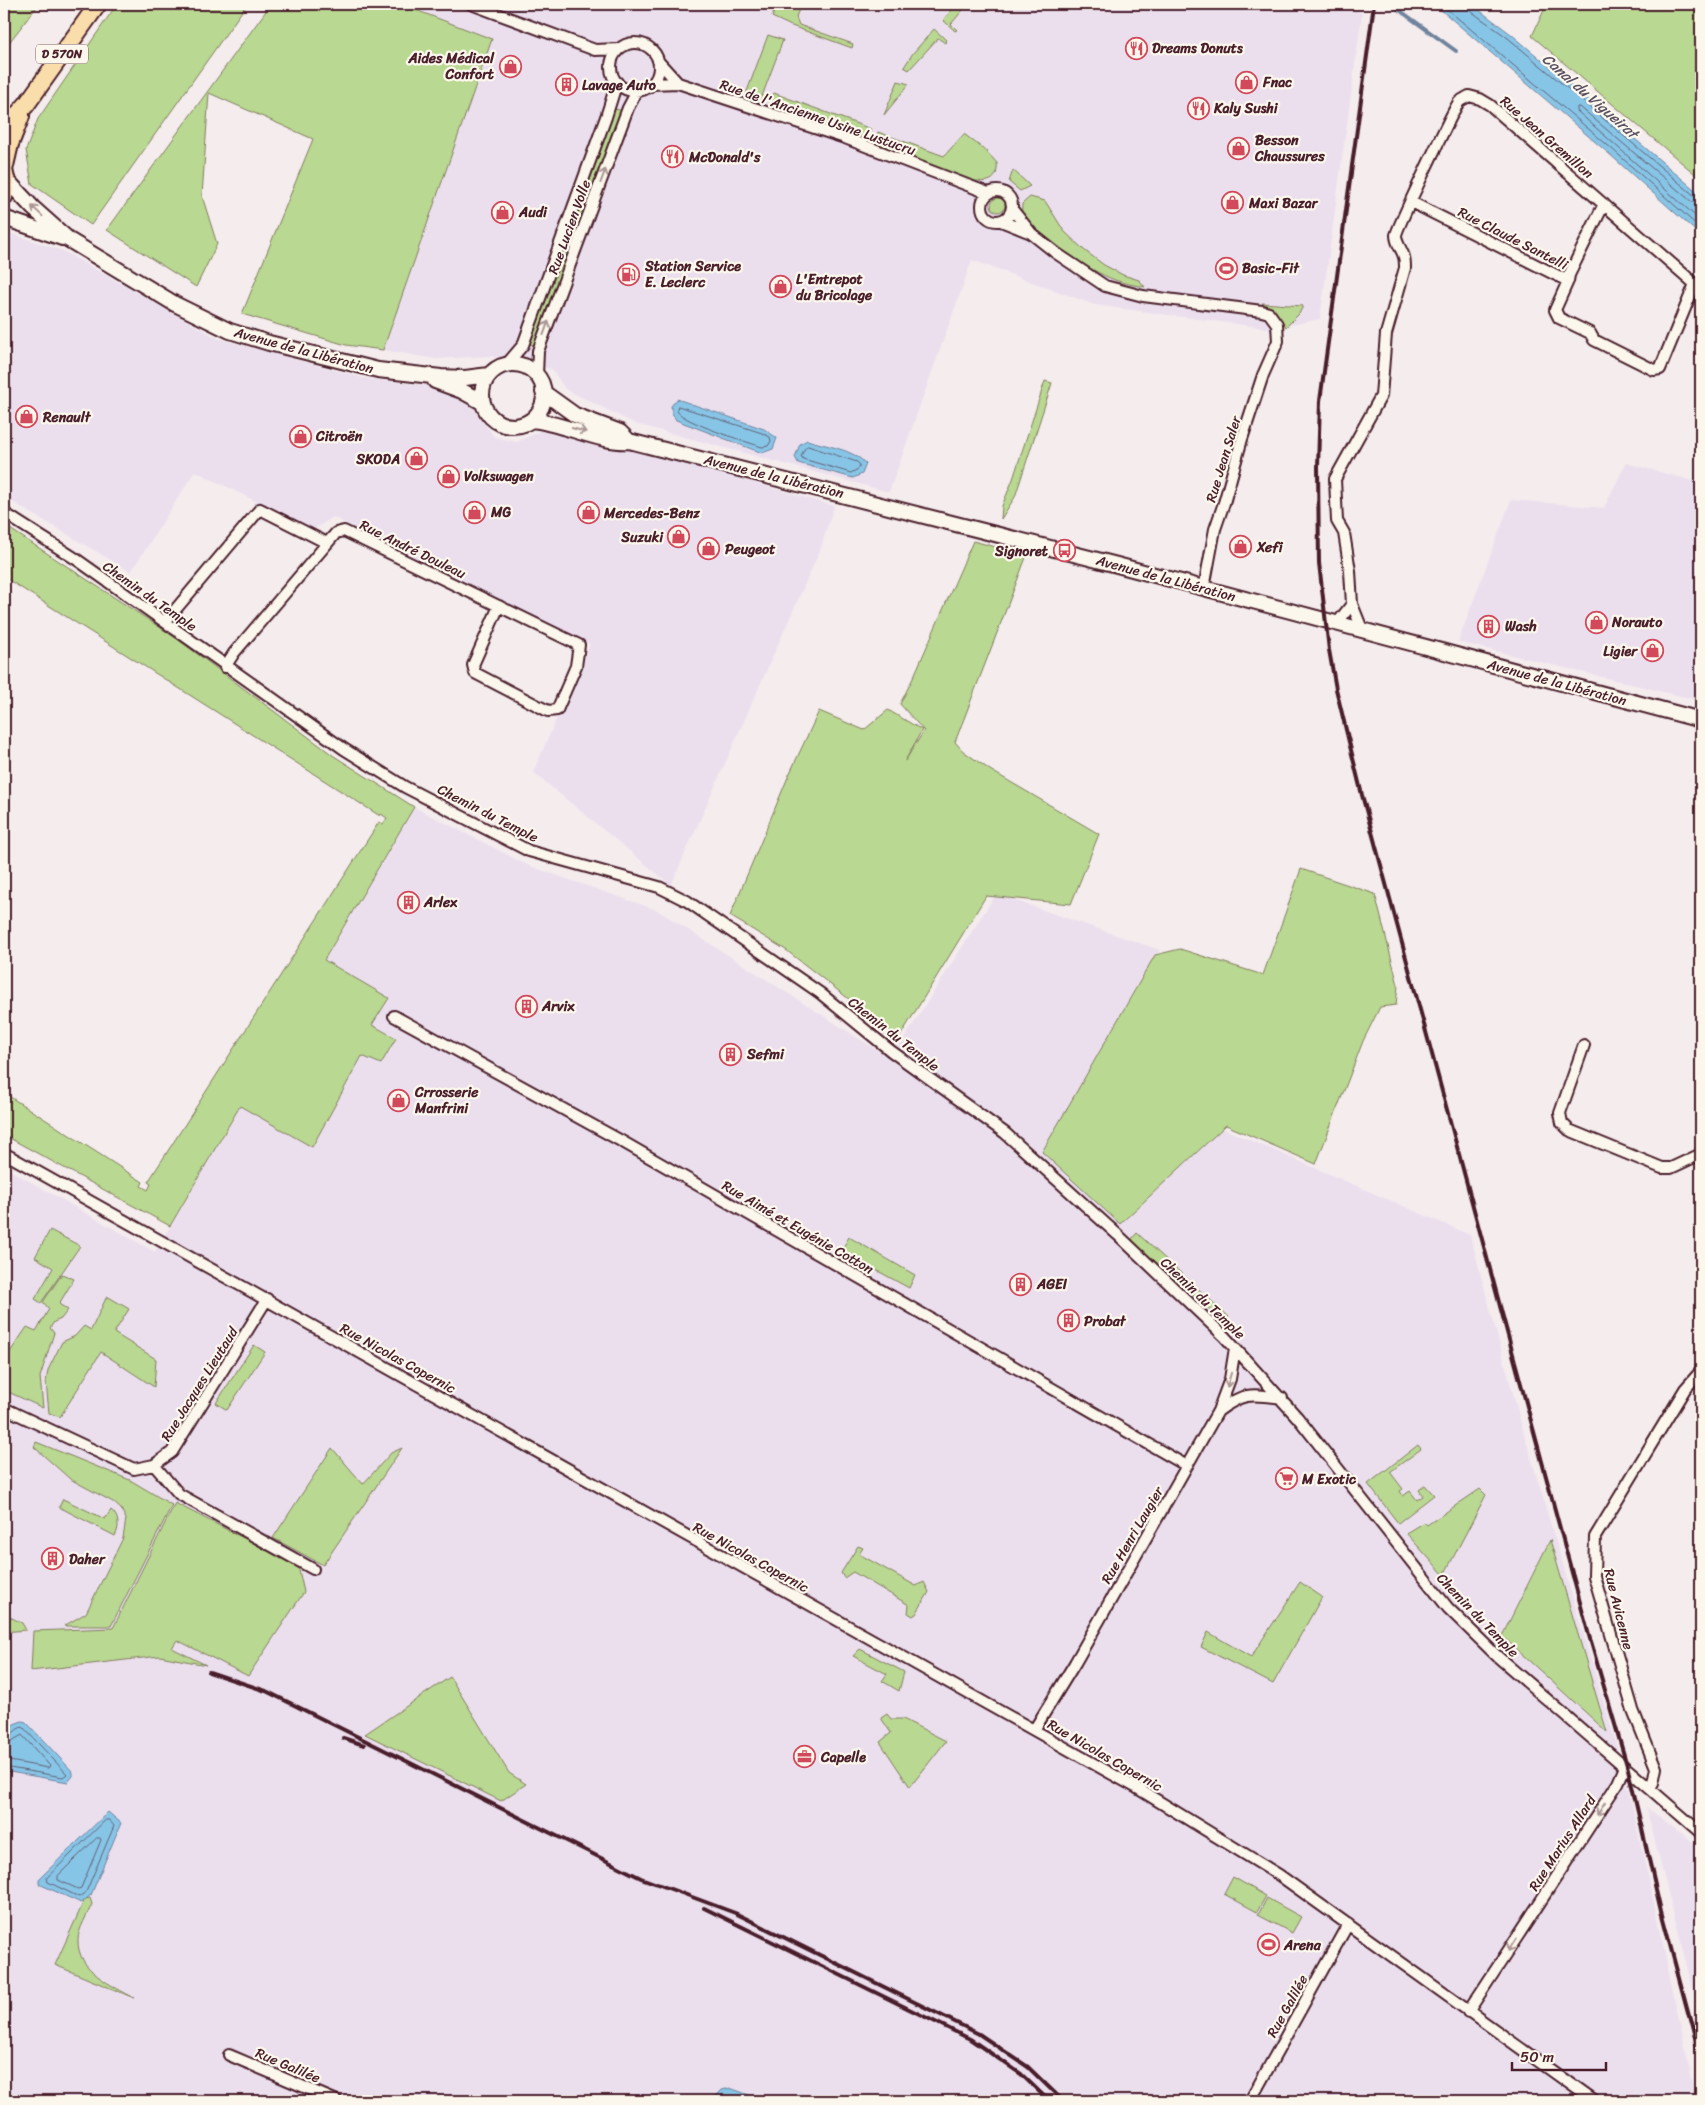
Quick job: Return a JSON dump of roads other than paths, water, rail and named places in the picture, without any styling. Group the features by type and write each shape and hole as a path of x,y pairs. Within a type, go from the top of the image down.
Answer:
{"main road":[{"name":"D 570N","path":"4,129 26,105 98,4"},
{"name":"D 570N","path":"5,173 10,144 26,105"},
{"path":"4,197 5,173"},
{"name":"Avenue de la Libération","path":"5,173 33,208 69,240 175,304 230,331 349,364 412,375 465,378 489,375"},
{"name":"Avenue de la Libération","path":"4,218 69,240"},
{"path":"506,365 523,366 536,375 543,392 543,402 539,412 532,420 518,426 501,424 489,415 482,402 482,392 489,375 506,365"},
{"name":"Avenue de la Libération","path":"412,375 462,391 482,402"},
{"name":"Avenue de la Libération","path":"543,392 575,415 620,432 629,441"},
{"name":"Avenue de la Libération","path":"532,420 557,424 618,442 629,441 769,475 1338,622 1701,720"}],"street":[{"path":"471,4 595,50 619,49"},
{"path":"595,50 611,69 617,82 623,87 637,90 651,84 659,70 658,61 650,48 642,44 626,44 619,49 612,61 611,69"},
{"name":"Rue de l'Ancienne Usine Lustucru","path":"658,61 678,83"},
{"path":"506,365 523,345 606,118 617,82"},
{"name":"Rue de l'Ancienne Usine Lustucru","path":"651,84 678,83 845,138 949,178 985,197"},
{"name":"Rue Lucien Volle","path":"536,375 538,351 628,108 637,90"},
{"name":"Rue Jean Gremillon","path":"1411,202 1460,102 1469,96 1480,99 1490,105 1695,284"},
{"name":"Rue de l'Ancienne Usine Lustucru","path":"1032,234 1012,209 1012,200 1005,192 996,190 985,197 982,206 985,216 992,220 1001,220 1032,234 1082,272 1105,286 1143,296 1269,313 1277,324 1278,341"},
{"path":"1362,629 1352,604 1350,571 1344,532 1337,521 1335,479 1381,396 1386,334 1405,268 1404,257 1396,234 1411,202"},
{"name":"Rue Claude Santelli","path":"1411,202 1568,281 1555,310 1558,318 1590,333 1594,340 1654,370 1660,368 1695,284"},
{"path":"1568,281 1569,275 1604,204"},
{"path":"1001,220 1008,216 1012,209"},
{"name":"Rue Jean Saler","path":"1204,588 1215,529 1242,439 1278,341"},
{"path":"165,622 260,509 327,543"},
{"name":"Chemin du Temple","path":"4,514 76,559 225,667 344,749 414,791 529,851 659,887 687,901 820,993 891,1051 1005,1133 1118,1235 1236,1348 1282,1398 1448,1608 1498,1657 1625,1767"},
{"name":"Rue André Douleau","path":"225,667 234,652 327,543 336,533 344,531 499,606 579,645 576,666 558,710 548,711 475,674 472,665 499,606"},
{"path":"1338,622 1352,604"},
{"name":"Rue Aimé et Eugénie Cotton","path":"394,1016 623,1142 1187,1466"},
{"path":"1584,1045 1560,1113 1562,1123 1570,1130 1662,1168 1671,1168 1701,1154"},
{"name":"Rue Nicolas Copernic","path":"4,1153 102,1210 267,1299 1137,1788 1278,1875 1594,2101"},
{"name":"Rue Jacques Lieutaud","path":"4,1408 134,1469 154,1464 172,1452 267,1299"},
{"path":"1218,1412 1230,1379 1236,1348"},
{"name":"Rue Avicenne","path":"1650,1788 1656,1768 1633,1710 1594,1576 1595,1536 1685,1389 1701,1371"},
{"name":"Rue Henri Laugier","path":"1034,1730 1218,1412 1236,1398 1258,1395 1282,1398"},
{"path":"154,1464 179,1494 313,1569"},
{"path":"1625,1767 1700,1827"},
{"name":"Rue Marius Allard","path":"1468,2012 1618,1783 1625,1767"},
{"name":"Rue Galilée","path":"1250,2101 1348,1924"},
{"name":"Rue Galilée","path":"229,2055 337,2101"}],"water":[{"path":"1434,4 1471,4 1511,34 1701,195 1701,236 1607,152"},
{"path":"677,399 764,429 777,438 773,449 762,453 676,420 671,406"},
{"path":"807,440 847,451 861,459 866,464 862,474 853,478 798,463 795,457 800,444"},
{"path":"22,1721 26,1722 73,1772 73,1776 68,1782 4,1771 4,1734 14,1724"},
{"path":"108,1812 121,1823 91,1895 81,1903 39,1884 39,1879"},
{"path":"730,2088 752,2096 757,2101 711,2101 722,2090"}],"waterway":[{"path":"1391,4 1456,51"}],"railway":[{"path":"1374,4 1320,401 1318,467 1319,563 1329,650 1336,689 1362,795 1588,1632 1628,1769 1661,1911 1701,2061"},
{"path":"209,1672 266,1691 641,1878 735,1913 979,2034 1028,2067 1063,2101"},
{"path":"343,1738 364,1745"},
{"path":"704,1908 970,2039 1021,2074 1049,2101"}],"place":[{"name":"Dreams Donuts","path":"1136,48"},
{"name":"Aides Médical Confort","path":"510,66"},
{"name":"Fnac","path":"1247,82"},
{"name":"Lavage Auto","path":"566,85"},
{"name":"Kaly Sushi","path":"1198,108"},
{"name":"Besson Chaussures","path":"1239,148"},
{"name":"McDonald's","path":"673,157"},
{"name":"Maxi Bazar","path":"1233,203"},
{"name":"Audi","path":"503,212"},
{"name":"Basic-Fit","path":"1226,268"},
{"name":"Station Service E. Leclerc","path":"629,274"},
{"name":"L'Entrepot du Bricolage","path":"780,287"},
{"name":"Renault","path":"27,417"},
{"name":"Citroën","path":"300,436"},
{"name":"SKODA","path":"416,459"},
{"name":"Volkswagen","path":"448,476"},
{"name":"MG","path":"475,512"},
{"name":"Mercedes-Benz","path":"588,513"},
{"name":"Suzuki","path":"679,537"},
{"name":"Xefi","path":"1241,547"},
{"name":"Peugeot","path":"709,549"},
{"name":"Signoret","path":"1064,551"},
{"name":"Norauto","path":"1596,622"},
{"name":"Wash","path":"1489,626"},
{"name":"Ligier","path":"1653,651"},
{"name":"Arlex","path":"408,902"},
{"name":"Arvix","path":"526,1006"},
{"name":"Sefmi","path":"731,1054"},
{"name":"Crrosserie Manfrini","path":"399,1100"},
{"name":"AGEI","path":"1021,1284"},
{"name":"Probat","path":"1068,1321"},
{"name":"M Exotic","path":"1286,1479"},
{"name":"Daher","path":"53,1559"},
{"name":"Capelle","path":"805,1757"},
{"name":"Arena","path":"1268,1945"}],"water label":[{"name":"Canal du Vigueirat","path":"1590,96"}]}
